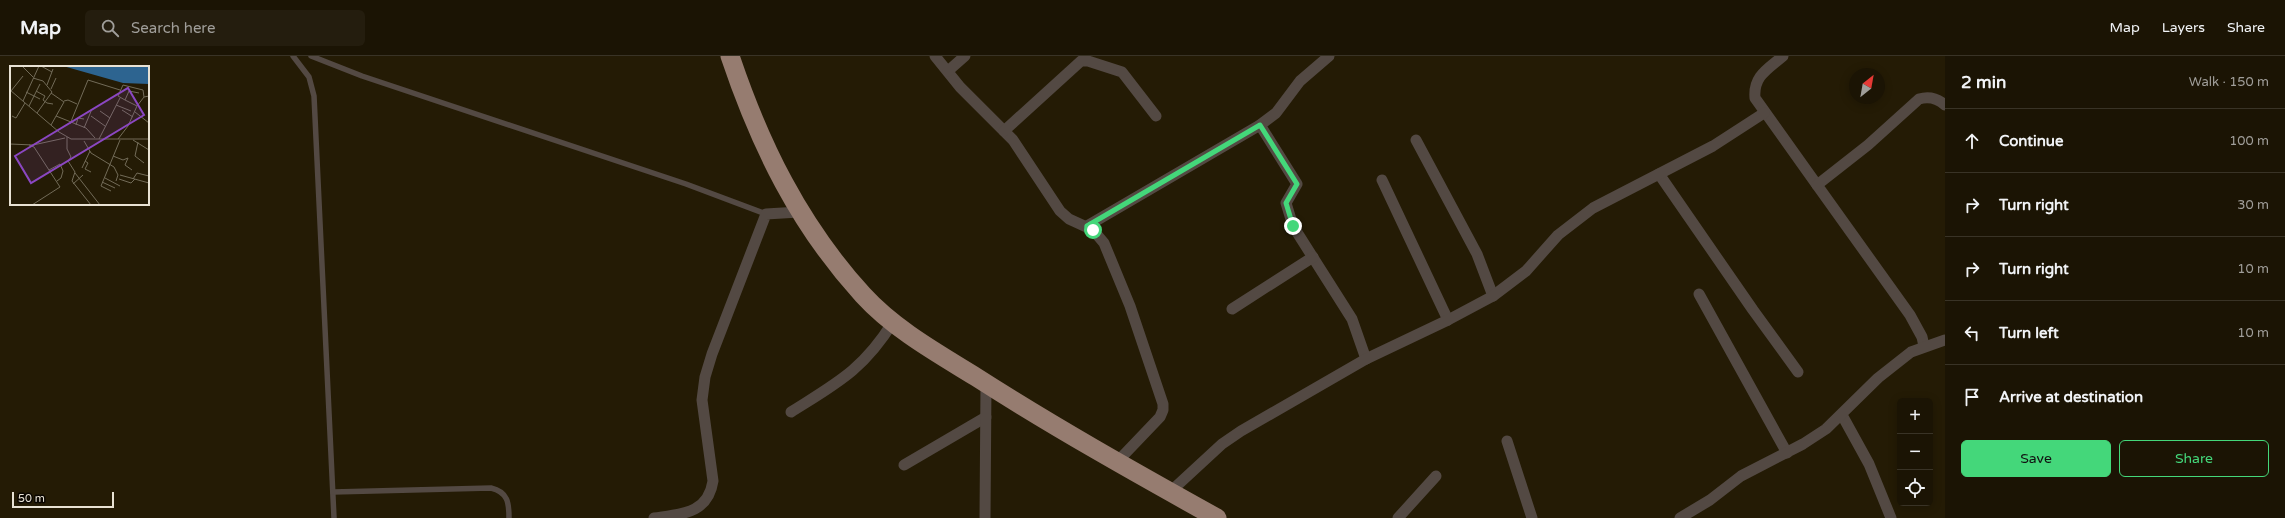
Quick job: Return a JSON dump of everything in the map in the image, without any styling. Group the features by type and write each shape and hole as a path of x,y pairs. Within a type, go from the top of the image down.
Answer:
{"highway":[{"path":"730,56 756,130 799,212 845,274 864,296 893,322 986,384 1117,462 1217,518"}],"street":[{"path":"935,56 1004,131 1029,162 1060,211 1069,219 1087,226 1098,235 1104,243 1130,306 1163,404 1163,410 1160,417 1117,462"},
{"path":"948,71 965,56"},
{"path":"1087,226 1260,125 1276,113 1300,81 1329,56"},
{"path":"1783,56 1759,76 1754,86 1755,98 1764,113 1818,185 1910,315 1922,336 1924,346"},
{"path":"1004,131 1082,61 1088,61 1122,72 1156,116"},
{"path":"1818,185 1868,145 1920,99 1927,96 1934,98 1945,105"},
{"path":"1170,492 1222,444 1366,359 1448,320 1493,296 1526,271 1548,244 1577,219 1593,208 1713,146 1764,113"},
{"path":"1260,125 1297,184 1286,203 1293,226 1352,319 1366,359"},
{"path":"1416,140 1477,254 1493,296"},
{"path":"1659,174 1753,310 1798,372"},
{"path":"1382,180 1448,320"},
{"path":"654,518 688,513 699,507 711,492 713,481 702,400 705,377 712,354 766,214 799,212"},
{"path":"1232,309 1313,257"},
{"path":"1699,294 1787,453"},
{"path":"791,412 850,375 879,346 893,322"},
{"path":"1680,518 1710,500 1741,476 1787,453 1826,429 1894,365 1924,346 1945,340"},
{"path":"985,518 986,384"},
{"path":"1842,415 1869,464 1891,518"},
{"path":"904,464 986,417"},
{"path":"1507,441 1532,518"},
{"path":"1398,518 1436,476"}],"lane":[{"path":"293,56 309,77 314,96 334,518"},
{"path":"311,56 362,76 686,184 766,214"},
{"path":"333,492 491,488 499,490 505,495 509,504 509,518"}],"route":[{"path":"1093,230 1087,226 1260,125 1297,184 1286,203 1293,226"}]}
